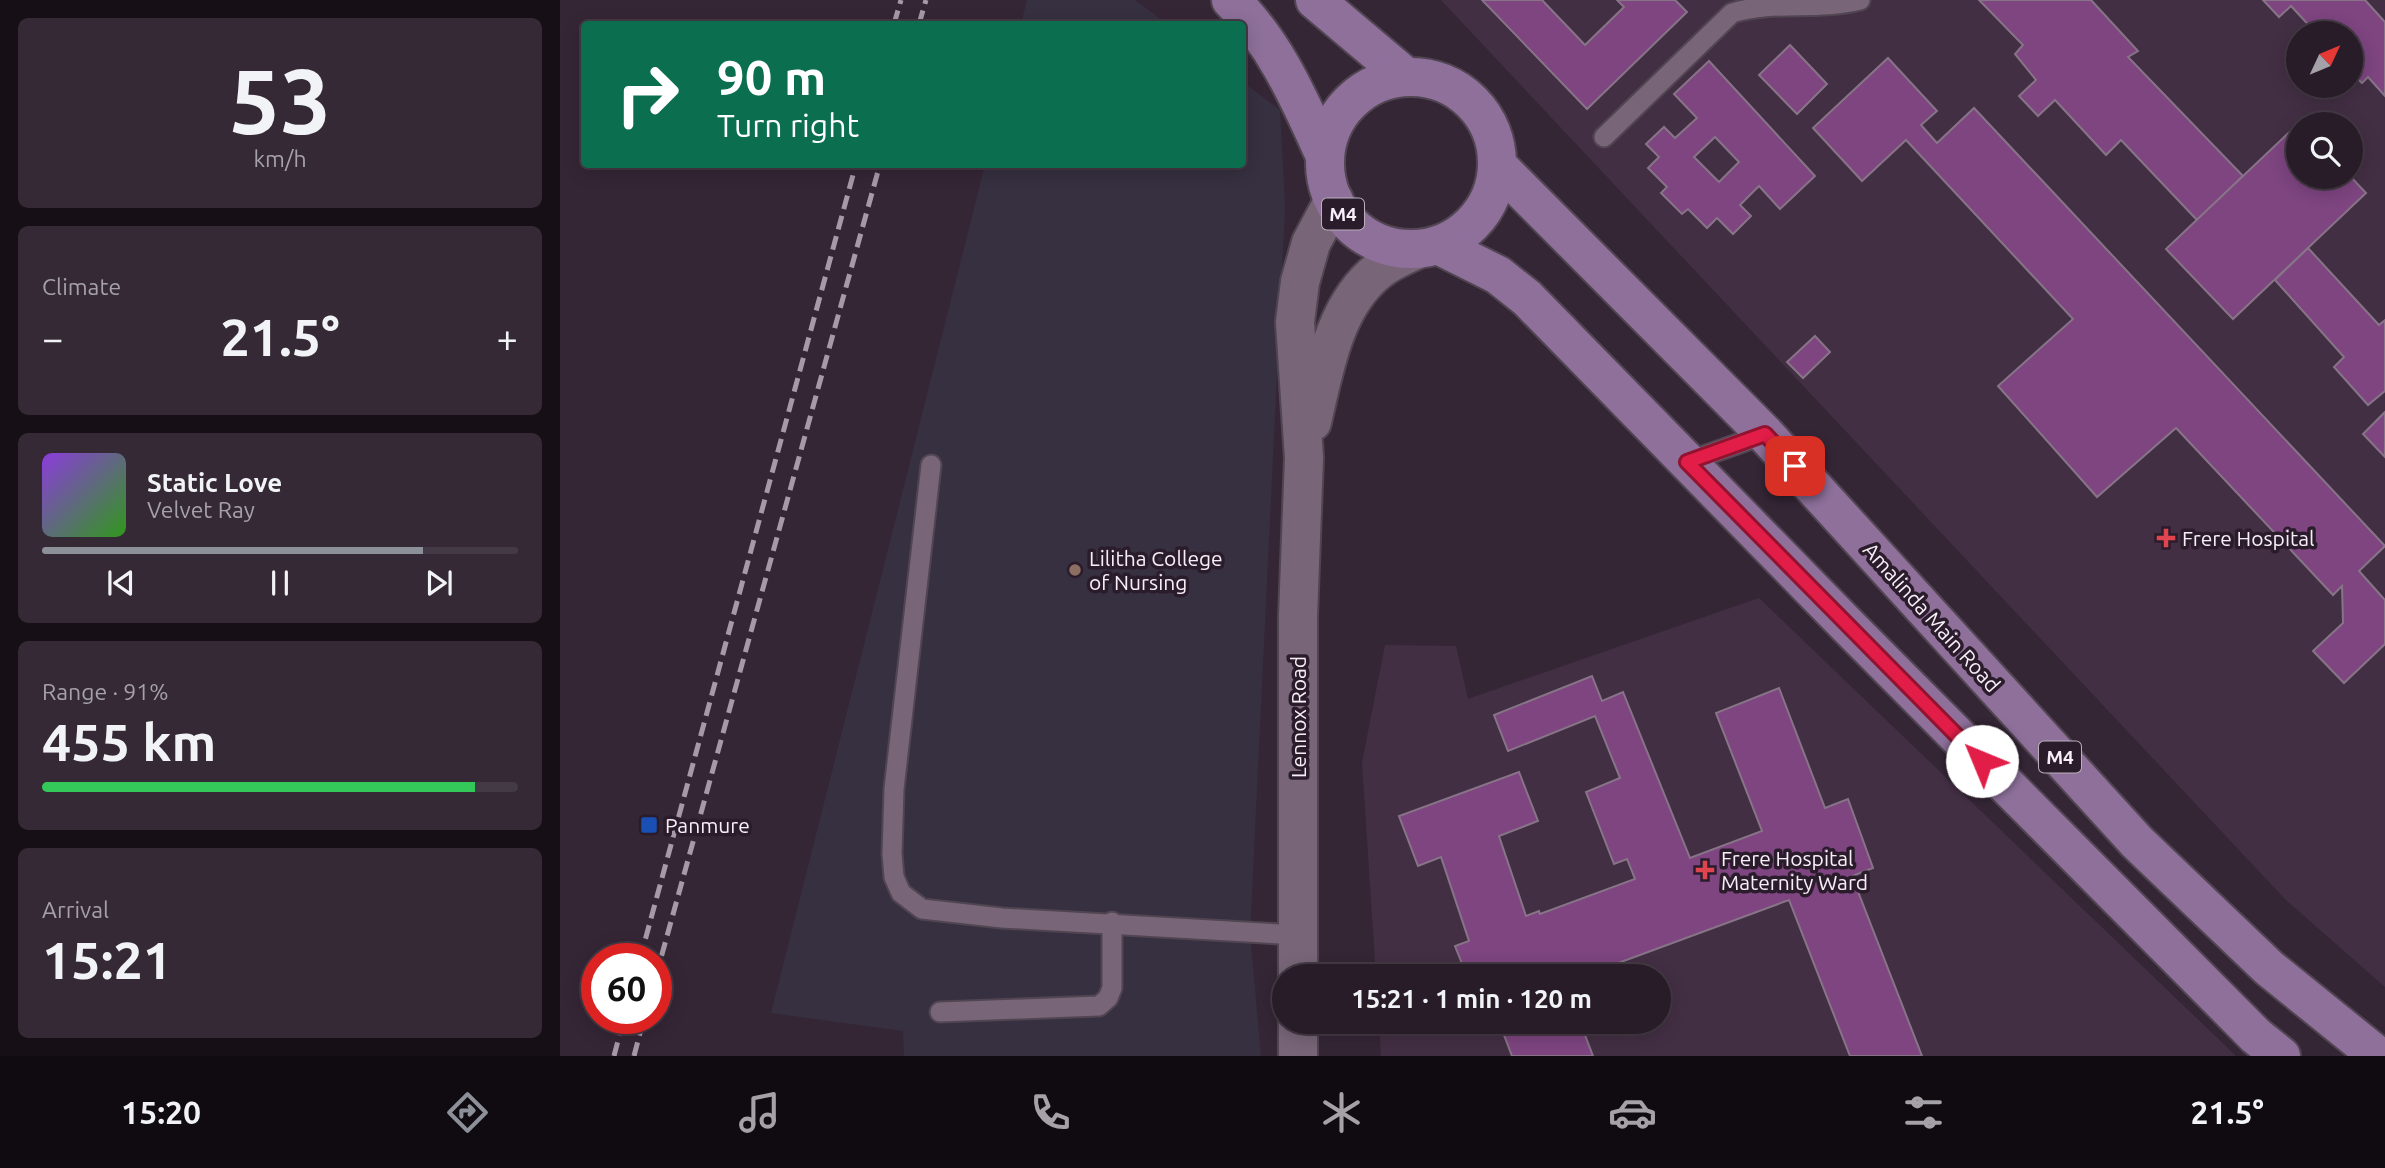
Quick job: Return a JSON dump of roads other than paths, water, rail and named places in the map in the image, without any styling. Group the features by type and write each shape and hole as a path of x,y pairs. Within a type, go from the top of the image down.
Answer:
{"main road":[{"name":"M4","path":"1231,0 1247,16 1282,63 1325,156"},
{"path":"1315,0 1405,76 1433,79 1466,98 1480,111 1493,137 1497,165 1493,191 1481,214 1462,233 1428,247"},
{"name":"M4","path":"1405,76 1381,82 1351,102 1330,132 1325,156 1326,178 1334,200 1348,221 1368,237 1392,247 1428,247 1498,275 1527,298 2206,986 2256,1036 2281,1056"},
{"name":"Amalinda Main Road","path":"1497,165 1765,434 2137,842 2269,968 2378,1056"}],"street":[{"name":"Lennox Road","path":"1298,964 1298,616 1304,458 1295,321 1300,282 1311,243 1334,200"},
{"name":"Lennox Road","path":"1304,458 1324,370 1341,322 1356,293 1380,269 1428,247"},
{"path":"1298,1034 1298,1056"}],"lane":[{"path":"1604,137 1732,13 1751,3 1784,1 1827,5 1860,0"},
{"path":"1687,462 1765,434"},
{"path":"932,465 894,789 894,877 901,893 922,909 1002,918 1112,922 1250,934 1298,935"},
{"path":"940,1013 1099,1006 1108,998 1112,988 1112,922"}],"railway":[{"path":"895,21 901,0"},
{"path":"920,21 926,0"},
{"path":"644,943 855,168"},
{"path":"665,943 879,168"},
{"path":"614,1056 620,1034"},
{"path":"634,1056 640,1034"}],"place":[{"name":"Frere Hospital","path":"2166,538"},
{"name":"Lilitha College of Nursing","path":"1075,570"},
{"name":"Panmure","path":"649,825"},
{"name":"Frere Hospital Maternity Ward","path":"1705,870"}]}
